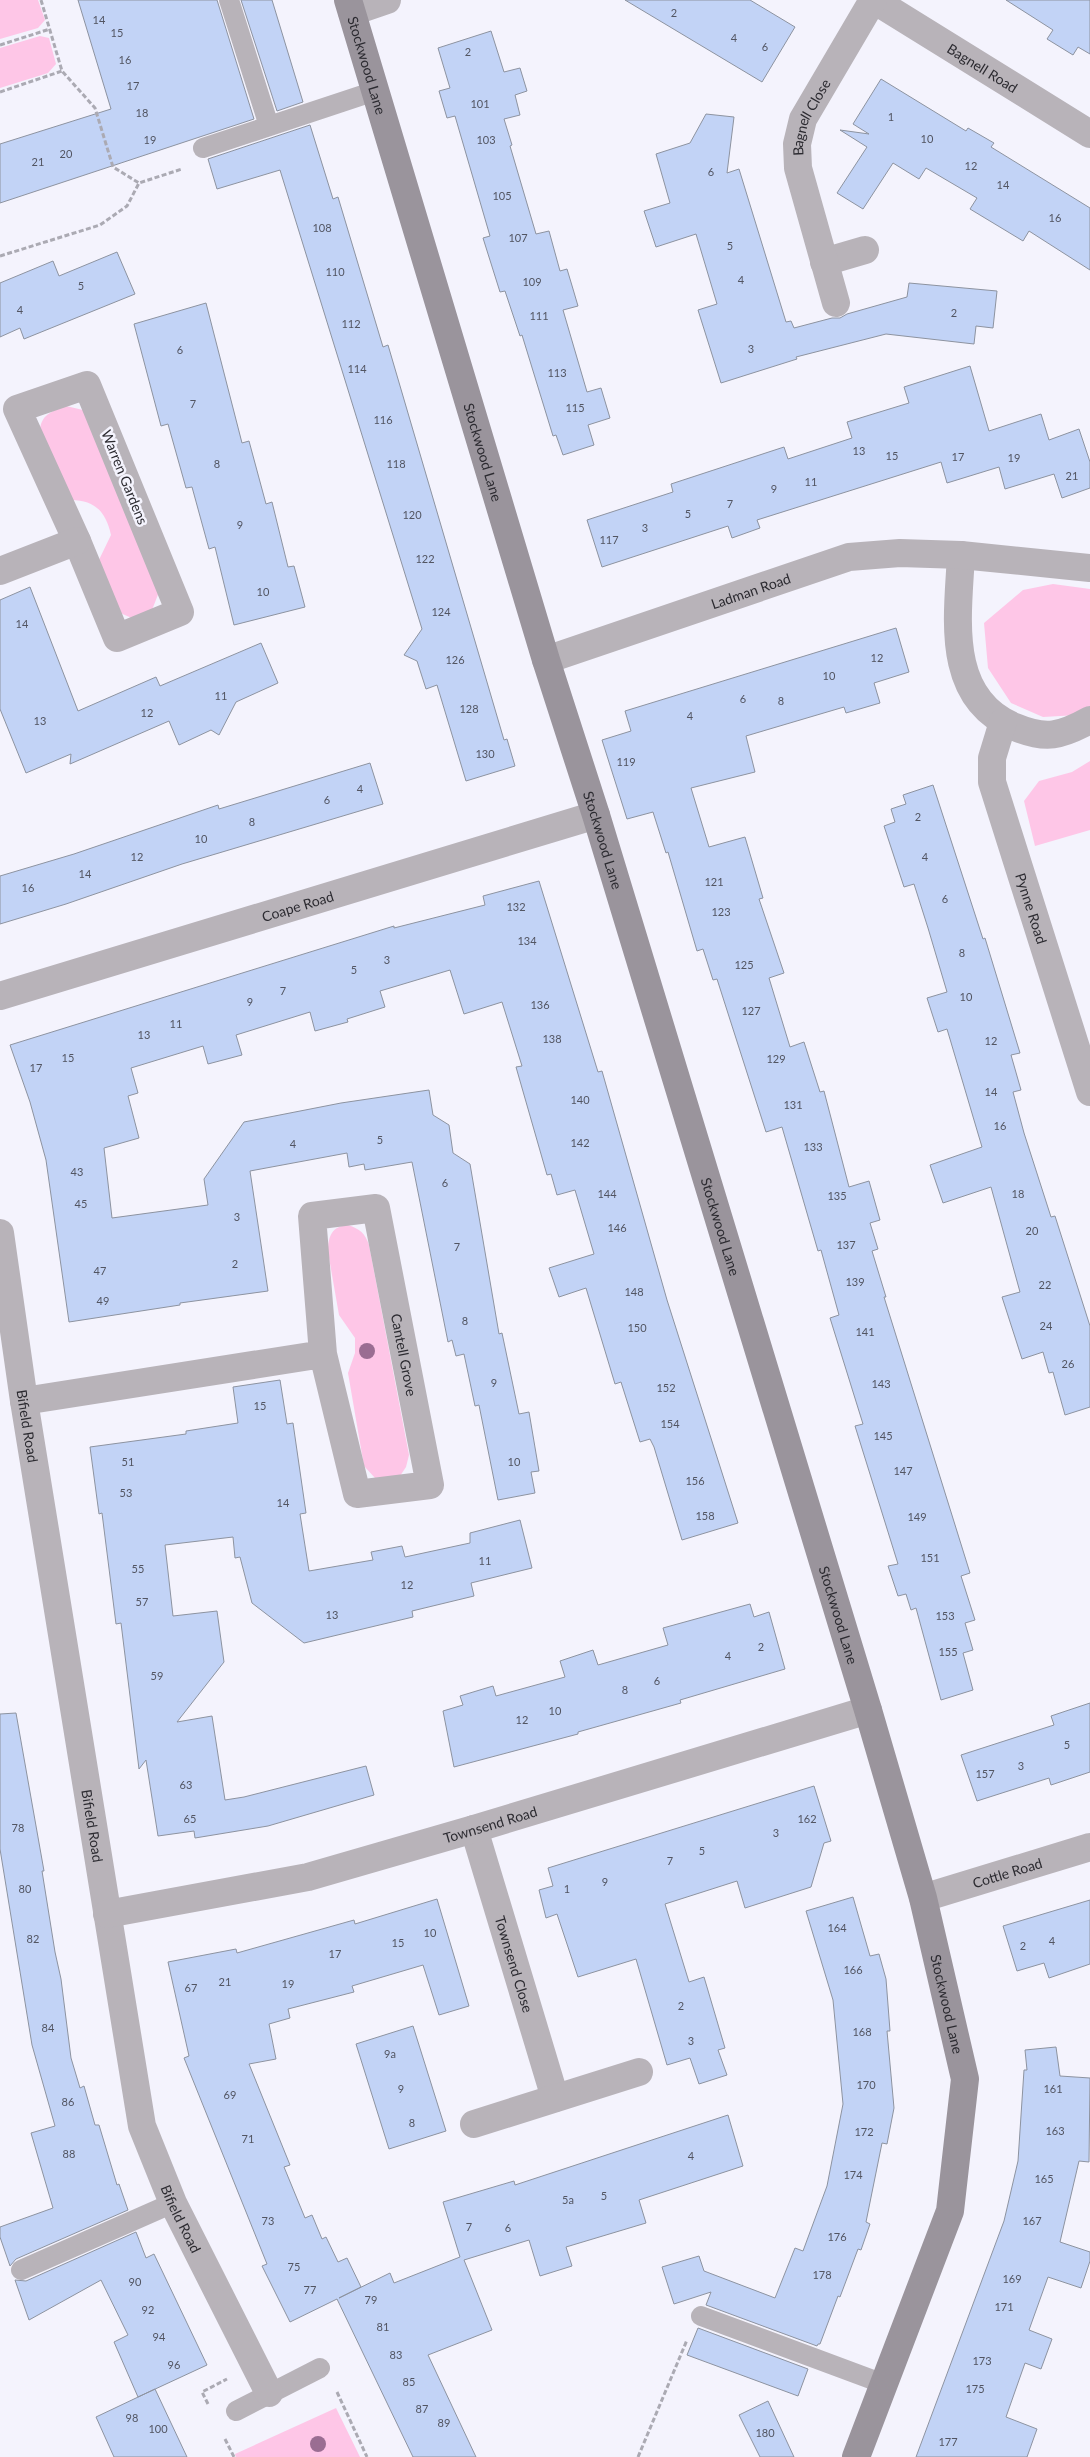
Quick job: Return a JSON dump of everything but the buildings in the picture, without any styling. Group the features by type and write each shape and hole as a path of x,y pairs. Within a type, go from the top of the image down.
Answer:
{"street":[{"path":"350,6 387,0"},
{"name":"Bagnell Road","path":"874,0 1090,134"},
{"name":"Bagnell Close","path":"836,303 798,168 797,144 803,119 874,0"},
{"name":"Stockwood Lane","path":"350,6 546,660 596,815 868,1710 923,1898 964,2079 950,2210 856,2457"},
{"path":"824,262 865,250"},
{"name":"Warren Gardens","path":"87,385 180,612 117,638 77,541 18,409 87,385"},
{"path":"0,572 77,541"},
{"name":"Ladman Road","path":"546,660 849,558 900,553 961,555 1090,568"},
{"path":"961,555 957,636 963,669 979,702 1003,722 1034,735 1068,732 1090,720"},
{"name":"Pynne Road","path":"1003,722 992,758 992,782 1081,1026 1090,1092"},
{"name":"Coape Road","path":"0,996 596,815"},
{"name":"Cantell Grove","path":"376,1208 430,1485 357,1494 323,1354 312,1216 376,1208"},
{"name":"Bifield Road","path":"0,1233 24,1401 142,2126 174,2202 269,2393"},
{"path":"24,1401 323,1354"},
{"name":"Townsend Road","path":"106,1914 308,1877 868,1710"},
{"name":"Townsend Close","path":"474,1829 555,2098"},
{"name":"Cottle Road","path":"923,1898 1090,1847"},
{"path":"474,2124 640,2072"}],"lane":[{"path":"229,0 269,126"},
{"path":"203,148 375,91"},
{"path":"21,2270 174,2202"},
{"path":"701,2316 884,2384"},
{"path":"236,2411 320,2368"}],"path":[{"path":"41,0 62,71 95,108 113,167 139,183"},
{"path":"0,45 50,29"},
{"path":"0,92 62,71"},
{"path":"0,256 100,225 127,206 139,183 194,165 203,148"},
{"path":"638,2457 693,2328 701,2316"}],"shaded area":[{"path":"0,0 38,0 45,20 38,28 0,39"},
{"path":"40,36 49,38 56,64 48,73 0,88 0,48"},
{"path":"66,406 83,410 89,417 159,592 152,610 134,619 118,612 96,566 111,535 106,520 93,505 87,502 71,500 40,432 42,421 48,414"},
{"path":"1053,584 1090,589 1090,707 1078,715 1043,717 1011,703 988,668 984,623 1023,590"},
{"path":"1090,761 1090,830 1035,846 1024,801 1039,781 1072,772"},
{"path":"348,1225 362,1232 369,1245 409,1455 406,1467 400,1476 375,1478 364,1466 348,1373 355,1353 355,1338 339,1315 328,1252 332,1233 338,1227"},
{"path":"336,2408 360,2457 236,2457 235,2454"}]}
